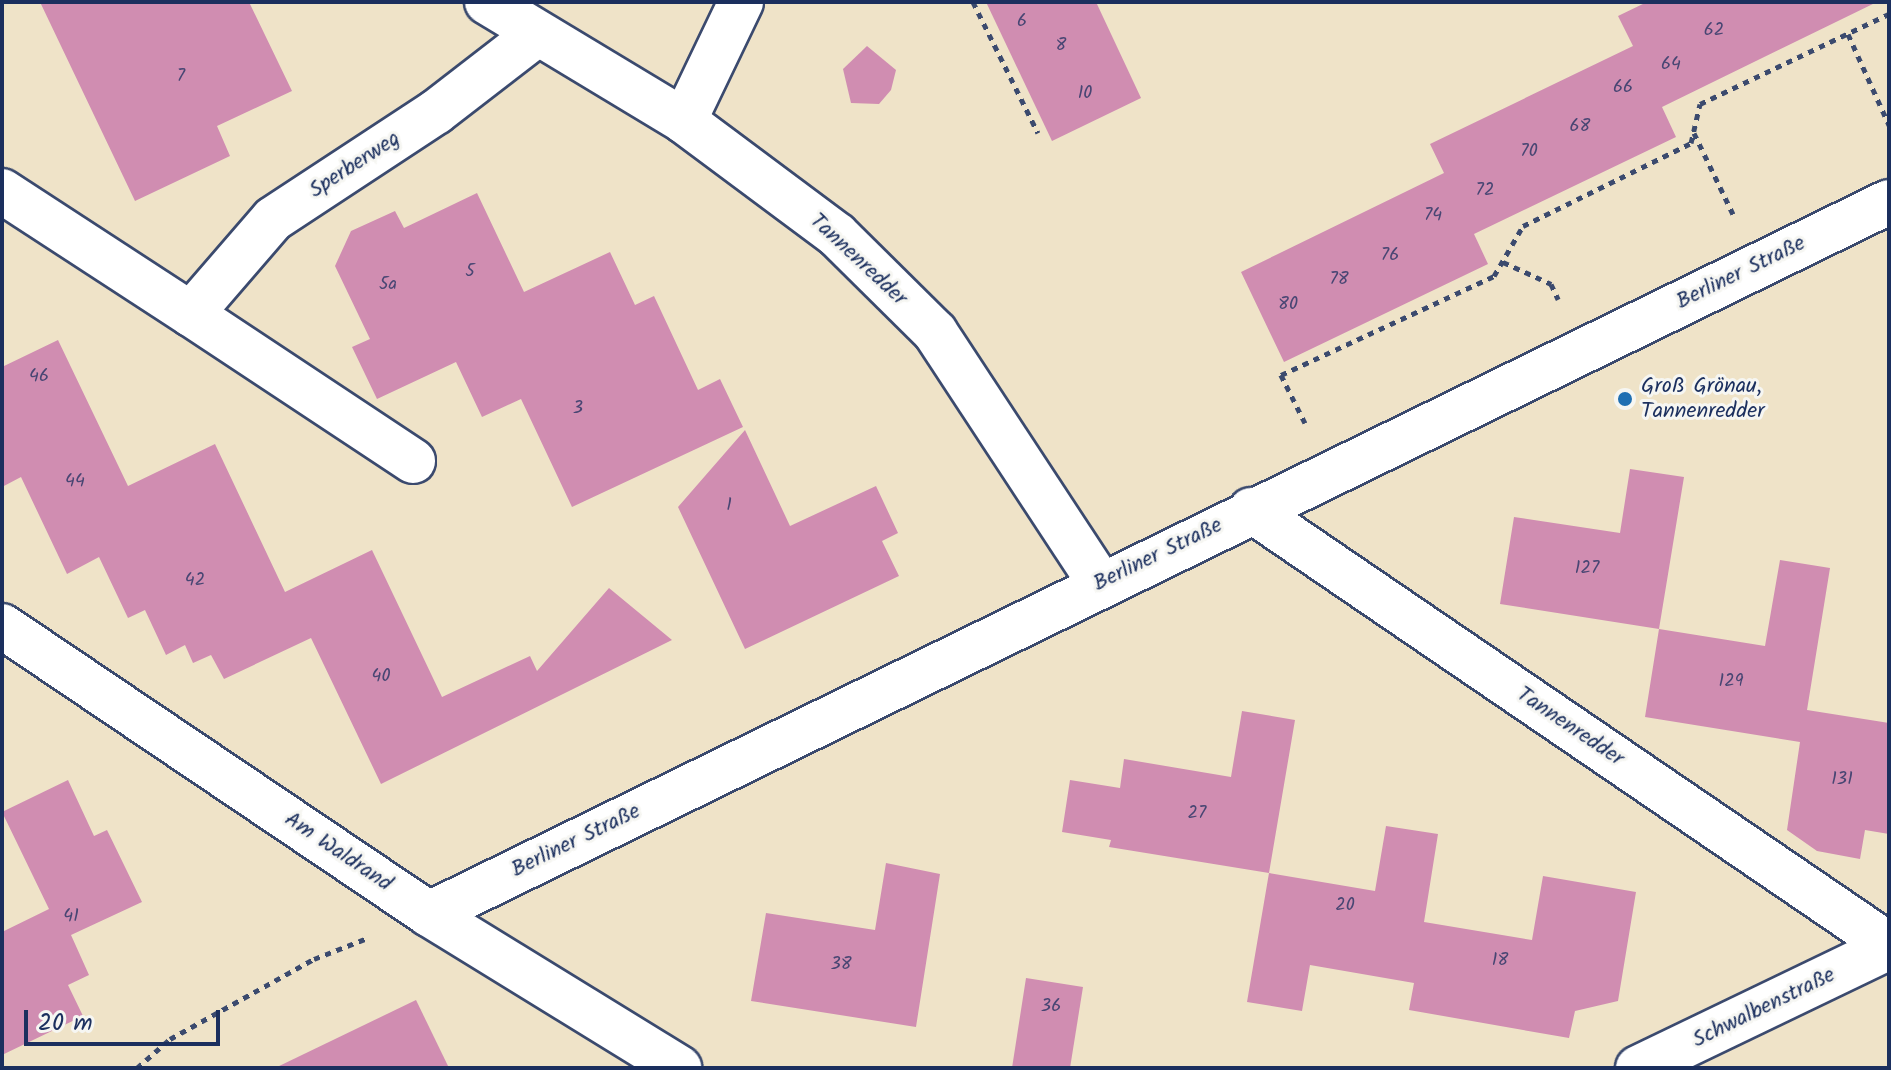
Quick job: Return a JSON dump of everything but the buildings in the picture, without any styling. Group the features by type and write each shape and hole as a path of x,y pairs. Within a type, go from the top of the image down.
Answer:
{"street":[{"name":"Tannenredder","path":"487,2 684,121 837,235 935,332 1100,583"},
{"path":"684,121 741,2"},
{"name":"Sperberweg","path":"191,314 273,219 436,112 537,34"},
{"path":"2,191 413,461"},
{"name":"Berliner Straße","path":"429,914 1100,583 1889,202"},
{"name":"Tannenredder","path":"1251,510 1889,946"},
{"name":"Am Waldrand","path":"2,626 429,914 679,1068"},
{"name":"Schwalbenstraße","path":"1638,1068 1889,946"}],"path":[{"path":"973,2 1038,133"},
{"path":"1312,438 1281,375 1494,276 1523,226 1691,143 1700,104 1889,14"},
{"path":"1848,34 1889,125"},
{"path":"1693,132 1722,190"},
{"path":"1502,262 1551,284"},
{"path":"137,1068 170,1039 314,959 429,914"}],"place":[{"name":"Groß Grönau, Tannenredder","path":"1625,399"}]}
